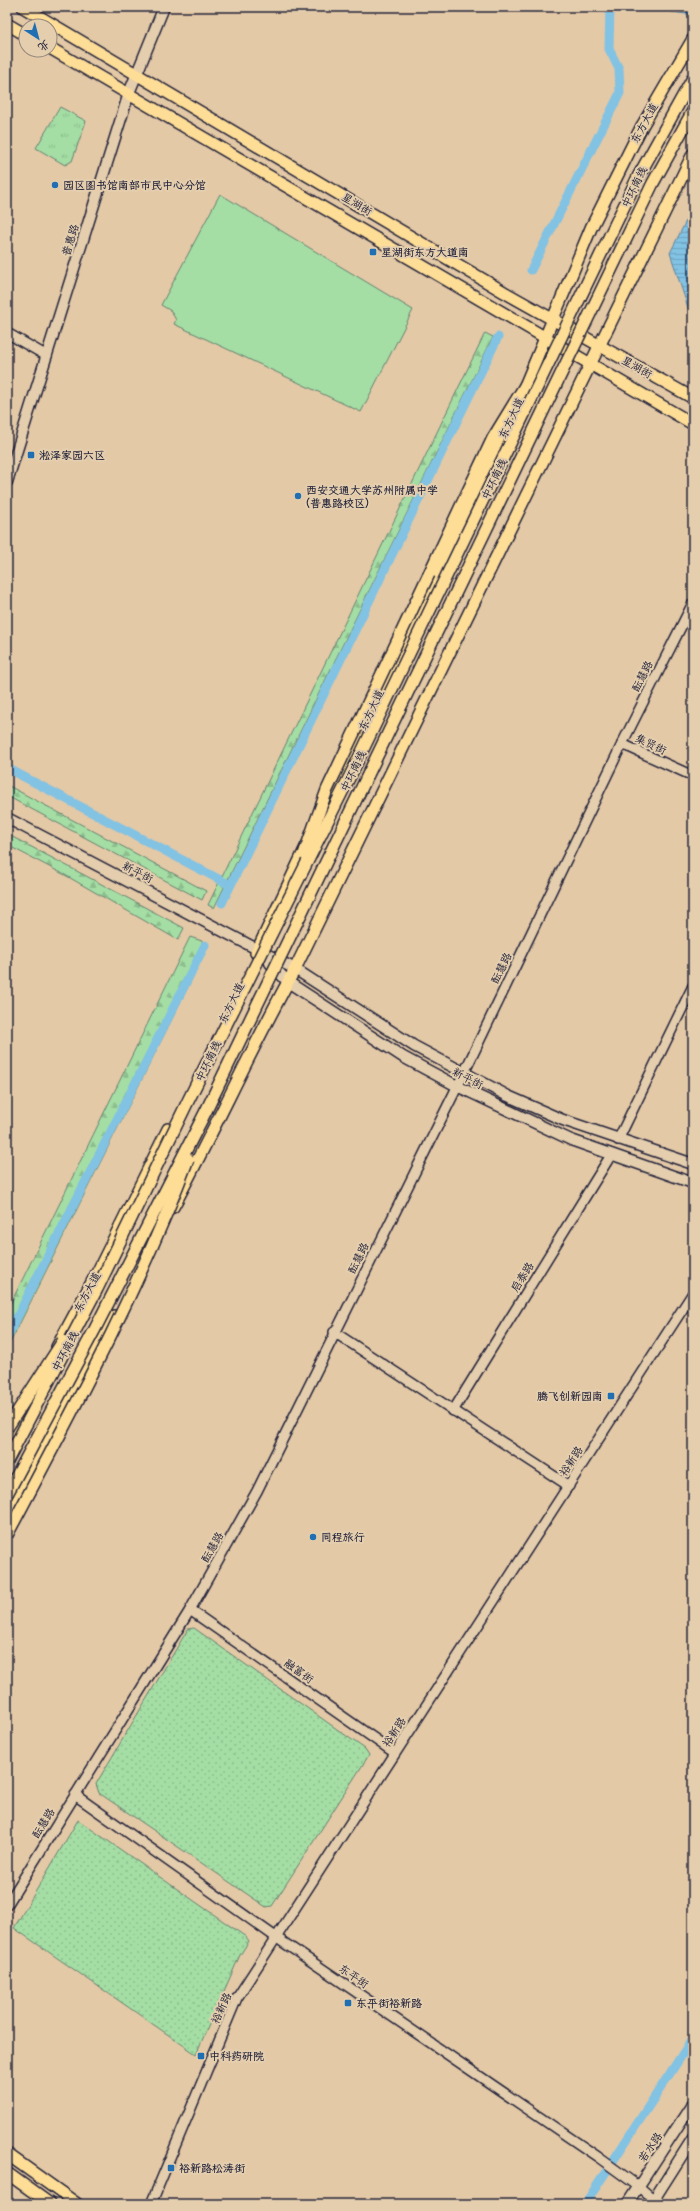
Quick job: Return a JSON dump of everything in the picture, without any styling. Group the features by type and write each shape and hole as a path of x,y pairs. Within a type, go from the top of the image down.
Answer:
{"main road":[{"name":"星湖街","path":"23,7 504,292 552,317 599,346 693,398"},
{"name":"普惠路","path":"7,482 129,93 164,7"},
{"path":"7,24 18,30"},
{"name":"东方大道","path":"7,1442 99,1269 257,950 526,384 546,339 552,317 591,228 638,132 693,39"},
{"name":"星湖街","path":"58,53 693,424"},
{"name":"中环南线","path":"7,1461 97,1289 374,726 638,177 693,78"},
{"name":"中环南线","path":"7,1494 95,1329 207,1109 653,183 693,111"},
{"path":"7,1518 210,1138 295,969 693,154"},
{"path":"286,903 327,790 493,438 526,384"},
{"name":"新平街","path":"7,818 295,969 414,1046 508,1096 549,1114 618,1140 693,1164"},
{"name":"新平街","path":"257,950 288,982 403,1057 457,1086 571,1140 693,1183"},
{"path":"7,1535 62,1432 163,1225 207,1109"},
{"path":"7,1428 97,1289"},
{"name":"若水路","path":"626,2204 693,2103"},
{"path":"654,2203 693,2138"},
{"path":"7,2154 77,2204"},
{"path":"7,2173 50,2204"}],"street":[{"path":"7,333 47,356"},
{"name":"酝慧路","path":"7,1904 190,1610 257,1492 334,1332 464,1073 622,744 693,603"},
{"name":"集贤街","path":"622,744 693,776"},
{"path":"618,1140 693,986"},
{"name":"启泰路","path":"453,1411 611,1155"},
{"name":"裕新路","path":"151,2204 238,1998 693,1292"},
{"path":"334,1332 568,1486"},
{"name":"融富街","path":"190,1610 395,1753"},
{"name":"东平街","path":"75,1795 277,1938 598,2157 638,2186 654,2203"}],"green space":[{"path":"60,107 86,121 72,161 65,165 36,148"},
{"path":"220,194 413,310 361,412 174,324 176,320 171,311 161,305"},
{"path":"485,333 493,337 214,908 208,905"},
{"path":"7,785 206,891 202,900 7,796"},
{"path":"7,834 184,928 178,940 65,875 7,845"},
{"path":"190,937 205,942 191,981 7,1349 7,1311"},
{"path":"194,1628 365,1749 369,1755 272,1906 266,1907 99,1793 96,1784 188,1629"},
{"path":"78,1820 246,1937 249,1941 240,1955 196,2054 14,1928"}],"water":[{"path":"638,7 693,7 693,15"},
{"path":"693,207 693,323 670,253"}],"waterway":[{"path":"531,270 620,93 619,69 609,49 610,7"},
{"path":"222,903 498,337"},
{"path":"7,768 230,885"},
{"path":"7,1337 205,945"},
{"path":"585,2204 693,2038"}],"place":[{"name":"园区图书馆南部市民中心分馆","path":"55,185"},
{"name":"星湖街东方大道南","path":"373,252"},
{"name":"淞泽家园六区","path":"31,455"},
{"name":"西安交通大学苏州附属中学 (普惠路校区)","path":"298,496"},
{"name":"腾飞创新园南","path":"611,1396"},
{"name":"同程旅行","path":"313,1537"},
{"name":"东平街裕新路","path":"348,2003"},
{"name":"中科药研院","path":"201,2056"},
{"name":"裕新路松涛街","path":"171,2168"}]}
